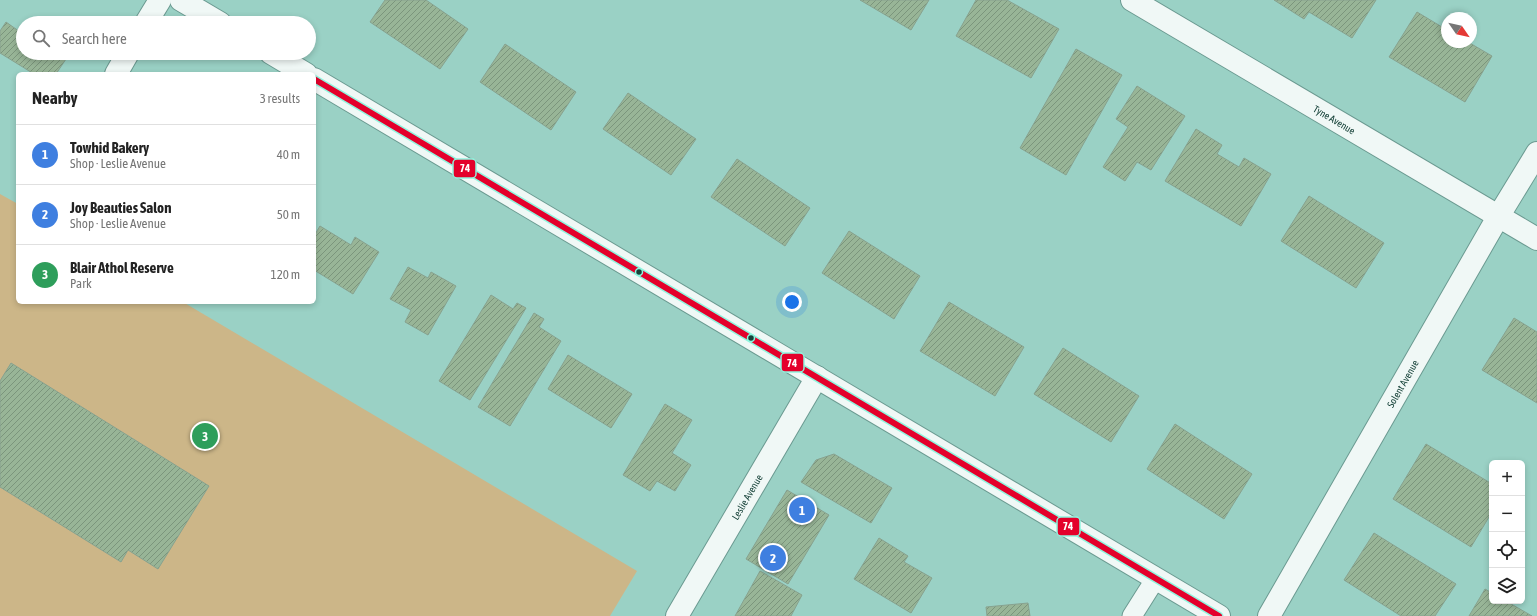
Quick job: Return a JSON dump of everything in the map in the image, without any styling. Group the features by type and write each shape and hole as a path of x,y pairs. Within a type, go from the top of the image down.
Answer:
{"street":[{"path":"150,16 160,0"},
{"path":"181,0 208,16"},
{"name":"Tyne Avenue","path":"1132,0 1537,239"},
{"path":"117,72 124,60"},
{"path":"283,60 303,72"},
{"path":"316,80 1156,578 1212,614"},
{"name":"Solent Avenue","path":"1269,616 1498,217 1537,152"},
{"name":"Leslie Avenue","path":"677,616 817,377"}],"lane":[{"path":"1132,616 1156,578"}],"shaded area":[{"path":"0,194 16,203 16,304 186,304 637,571 610,616 0,616"}],"building":[{"path":"385,0 426,0 468,29 440,69 370,22"},
{"path":"860,0 929,0 911,30"},
{"path":"976,0 1007,0 1059,29 1031,78 956,36"},
{"path":"1274,0 1376,0 1352,38 1309,12 1304,19"},
{"path":"1417,12 1441,26 1441,48 1477,47 1492,56 1465,102 1389,57"},
{"path":"6,22 16,29 16,60 65,60 57,72 31,72 0,53 0,31"},
{"path":"505,44 576,92 551,130 480,82"},
{"path":"1076,49 1122,75 1066,175 1020,148"},
{"path":"1137,86 1185,116 1151,170 1137,162 1125,181 1103,167 1128,127 1116,119"},
{"path":"628,93 696,139 671,175 603,129"},
{"path":"1196,129 1222,145 1217,154 1239,167 1244,158 1271,174 1241,226 1165,181"},
{"path":"737,159 810,208 785,246 711,197"},
{"path":"1309,196 1384,243 1356,288 1281,241"},
{"path":"320,226 351,245 355,237 379,252 353,294 316,271 316,233"},
{"path":"849,231 920,276 894,319 822,273"},
{"path":"408,267 428,278 431,272 456,286 428,335 405,322 411,310 390,299"},
{"path":"491,295 513,309 517,303 526,308 470,400 439,381"},
{"path":"949,302 1024,347 995,396 920,351"},
{"path":"534,313 544,319 539,327 561,341 510,426 478,407"},
{"path":"1514,318 1537,332 1537,403 1482,370"},
{"path":"1063,348 1139,396 1111,442 1034,394"},
{"path":"568,355 632,394 611,428 548,389"},
{"path":"11,363 209,486 158,569 128,550 121,562 0,487 0,381"},
{"path":"665,404 692,420 672,453 691,465 675,491 657,481 650,491 623,475"},
{"path":"1175,424 1252,474 1224,519 1147,469"},
{"path":"1426,444 1489,482 1489,517 1471,547 1393,499"},
{"path":"834,454 892,488 871,523 801,482 816,460"},
{"path":"787,490 829,515 788,584 746,559"},
{"path":"1374,533 1456,584 1435,616 1401,616 1344,580"},
{"path":"879,538 908,556 904,562 932,578 911,613 854,579"},
{"path":"760,571 802,595 791,616 735,616"},
{"path":"1485,589 1489,591 1489,604 1511,604 1532,616 1469,616"},
{"path":"1028,603 1030,616 987,616 986,607"}],"transit line":[{"name":"74","path":"316,80 1219,616"}],"place":[{"name":"Blair Athol Reserve","path":"205,436"},
{"name":"Towhid Bakery","path":"802,510"},
{"name":"Joy Beauties Salon","path":"773,558"}]}
